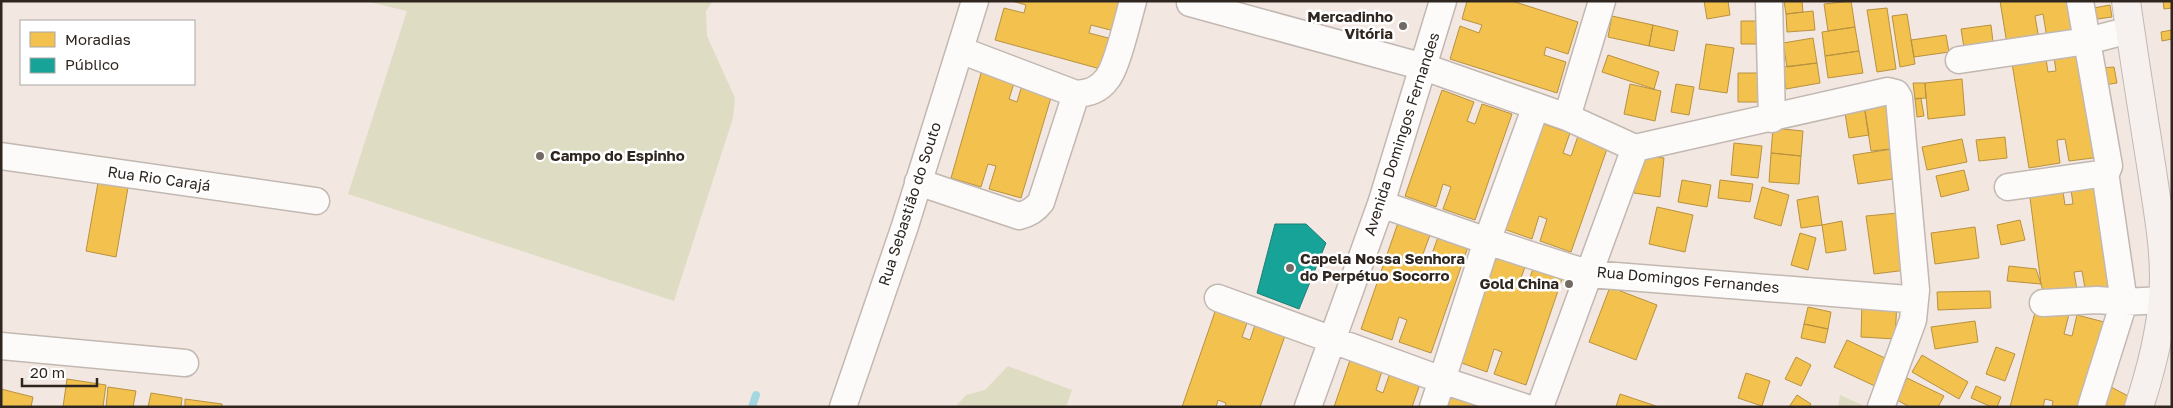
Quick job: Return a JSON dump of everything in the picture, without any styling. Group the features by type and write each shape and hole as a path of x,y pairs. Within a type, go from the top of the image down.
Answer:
{"main road":[{"path":"2126,1 2167,234 2163,300 2155,348 2147,382 2138,407"}],"street":[{"name":"Rua Sebastião do Souto","path":"843,407 905,226 975,1"},
{"path":"960,50 1076,94 1089,93 1107,80 1111,73 1133,1"},
{"name":"Avenida Domingos Fernandes","path":"1308,407 1381,204 1443,1"},
{"path":"1567,117 1602,1"},
{"path":"1770,1 1772,119"},
{"path":"2080,1 2108,157 2109,166 2105,172 2124,302 2091,407"},
{"path":"1190,3 1424,67 1567,117 1635,148 1888,92 1896,94 1899,98 1915,296 1913,320 1882,407"},
{"path":"1959,60 2087,41 2130,30"},
{"path":"918,182 1019,216 1036,209 1041,202 1076,94"},
{"path":"1433,407 1487,241 1536,106"},
{"name":"Rua Domingos Fernandes","path":"1635,148 1590,274 1908,299 1915,296"},
{"name":"Rua Rio Carajá","path":"1,156 316,201"},
{"path":"2008,187 2105,172"},
{"path":"1381,204 1590,274 1556,358 1540,407"},
{"path":"1218,298 1442,380 1524,407"},
{"path":"2042,303 2097,300 2124,302 2163,300"},
{"path":"1,346 185,363"}],"green space":[{"name":"Campo do Espinho","path":"365,1 713,1 706,11 707,36 735,98 733,118 674,301 348,194 407,11"},
{"path":"1008,366 1072,390 1066,407 955,407 966,395 985,390"},
{"path":"1840,395 1867,407 1838,407"}],"building: Moradias":[{"path":"1012,1 1122,1 1114,31 1091,25 1089,33 1112,39 1104,70 995,40 1004,8 1024,13 1026,5"},
{"path":"1467,1 1512,1 1578,22 1568,54 1546,47 1544,55 1566,62 1557,93 1450,59 1460,26 1479,33 1482,25 1462,19"},
{"path":"1704,1 1728,1 1730,15 1707,19"},
{"path":"1784,1 1802,1 1803,12 1786,14"},
{"path":"1851,1 1855,27 1828,31 1824,4"},
{"path":"2000,1 2075,1 2080,32 2047,38 2043,14 2035,16 2039,39 2007,44"},
{"path":"2163,1 2172,1 2172,8 2164,9"},
{"path":"2110,5 2112,17 2090,20 2088,9"},
{"path":"1887,8 1896,69 1877,72 1867,10"},
{"path":"1813,11 1815,30 1787,32 1786,14"},
{"path":"1907,14 1915,64 1900,67 1892,16"},
{"path":"1612,16 1653,25 1649,46 1608,37"},
{"path":"1741,21 1765,21 1765,44 1741,44"},
{"path":"1653,25 1678,31 1674,51 1649,46"},
{"path":"1991,25 1994,50 1965,54 1961,29"},
{"path":"1855,27 1859,51 1825,56 1822,32"},
{"path":"2172,30 2172,39 2162,41 2161,32"},
{"path":"1946,35 1949,52 1914,57 1911,40"},
{"path":"1813,38 1817,63 1787,67 1783,43"},
{"path":"1706,44 1734,48 1727,93 1699,89"},
{"path":"2084,45 2101,157 2069,161 2065,139 2057,140 2060,163 2029,168 2011,57 2045,52 2048,72 2056,71 2053,50"},
{"path":"1859,51 1863,73 1828,78 1825,56"},
{"path":"1608,55 1659,72 1654,89 1602,72"},
{"path":"1817,63 1820,83 1786,89 1782,67"},
{"path":"2114,67 2117,83 2104,85 2102,68"},
{"path":"982,70 1015,80 1009,99 1017,102 1023,82 1053,91 1021,198 989,189 996,166 988,164 981,187 951,178"},
{"path":"1738,73 1764,73 1764,102 1738,102"},
{"path":"1962,79 1965,115 1928,119 1925,83"},
{"path":"1913,83 1925,83 1926,98 1915,99"},
{"path":"1630,84 1661,91 1655,121 1624,114"},
{"path":"1676,84 1694,87 1689,115 1671,112"},
{"path":"1442,90 1474,102 1467,121 1475,124 1482,104 1512,114 1475,220 1443,209 1451,187 1443,184 1436,207 1405,196"},
{"path":"1921,98 1924,116 1917,117 1915,99"},
{"path":"1891,100 1899,148 1871,151 1864,105"},
{"path":"1864,105 1869,135 1849,138 1844,107"},
{"path":"1538,122 1570,133 1563,153 1571,156 1578,136 1608,146 1571,252 1540,241 1547,219 1539,216 1532,239 1501,228"},
{"path":"1773,128 1803,131 1801,156 1771,153"},
{"path":"2005,137 2007,158 1979,161 1976,140"},
{"path":"1962,139 1967,162 1927,170 1922,147"},
{"path":"1734,143 1762,146 1758,178 1731,175"},
{"path":"1899,148 1900,178 1858,184 1853,155"},
{"path":"1771,153 1801,156 1799,184 1769,182"},
{"path":"1639,155 1664,158 1660,197 1634,193"},
{"path":"1964,170 1969,190 1941,197 1936,176"},
{"path":"99,177 129,182 116,257 86,251"},
{"path":"2101,178 2119,289 2086,294 2082,271 2074,272 2078,296 2046,301 2041,284 2029,190 2062,185 2065,205 2073,204 2070,183"},
{"path":"1682,180 1711,185 1707,207 1678,202"},
{"path":"1720,180 1753,184 1750,202 1718,198"},
{"path":"1762,187 1789,195 1781,226 1754,218"},
{"path":"1818,196 1822,225 1801,228 1797,200"},
{"path":"1657,207 1693,215 1685,252 1649,244"},
{"path":"1899,213 1907,270 1874,274 1866,216"},
{"path":"2020,220 2025,240 2001,245 1997,225"},
{"path":"1842,221 1846,250 1826,253 1822,225"},
{"path":"1398,223 1430,235 1423,254 1431,257 1438,237 1468,247 1431,353 1399,342 1407,320 1399,317 1392,340 1361,329"},
{"path":"1975,227 1979,258 1935,264 1931,233"},
{"path":"1800,233 1816,238 1808,270 1791,265"},
{"path":"1493,255 1525,267 1518,286 1526,288 1533,269 1562,279 1526,385 1494,374 1502,352 1494,349 1487,372 1456,361"},
{"path":"2009,266 2036,269 2041,284 2007,281"},
{"path":"1610,287 1657,305 1636,360 1589,342"},
{"path":"1990,291 1991,308 1938,310 1937,292"},
{"path":"1862,300 1897,301 1895,339 1861,337"},
{"path":"2037,305 2069,314 2064,334 2072,336 2077,315 2108,323 2086,407 2052,407 2053,401 2045,399 2043,407 2010,407"},
{"path":"1217,306 1249,317 1242,337 1250,340 1257,319 1287,330 1260,407 1225,407 1226,403 1218,400 1216,407 1182,407"},
{"path":"1808,307 1831,312 1828,329 1804,324"},
{"path":"1975,321 1978,342 1935,349 1931,327"},
{"path":"1804,324 1828,329 1825,343 1801,338"},
{"path":"1847,340 1889,360 1877,387 1834,367"},
{"path":"1996,347 2015,354 2005,381 1986,374"},
{"path":"1922,355 1968,382 1959,399 1912,372"},
{"path":"1796,357 1811,365 1801,386 1785,379"},
{"path":"1350,360 1382,371 1376,390 1383,393 1390,373 1420,384 1412,407 1334,407"},
{"path":"1746,373 1770,381 1762,406 1738,398"},
{"path":"1907,378 1944,396 1938,407 1910,407 1897,400"},
{"path":"67,379 106,385 103,407 63,407"},
{"path":"1976,386 2001,397 1997,407 1992,407 1971,398"},
{"path":"108,387 136,391 133,407 106,407"},
{"path":"2111,387 2132,398 2128,407 2101,407"},
{"path":"1,389 33,397 31,407 1,407"},
{"path":"1446,391 1478,402 1476,407 1441,407"},
{"path":"151,393 182,398 181,407 148,407"},
{"path":"1620,394 1659,407 1616,407"},
{"path":"1797,395 1811,404 1809,407 1789,407"},
{"path":"185,399 222,404 222,407 185,407"}],"building: Público":[{"name":"Capela Nossa Senhora do Perpétuo Socorro","path":"1275,224 1306,224 1326,243 1299,309 1257,293"}],"waterway":[{"path":"752,407 756,395"}],"place":[{"name":"Mercadinho Vitória","path":"1403,26"},
{"name":"Campo do Espinho","path":"540,156"},
{"name":"Capela Nossa Senhora do Perpétuo Socorro","path":"1290,268"},
{"name":"Gold China","path":"1569,284"}]}
